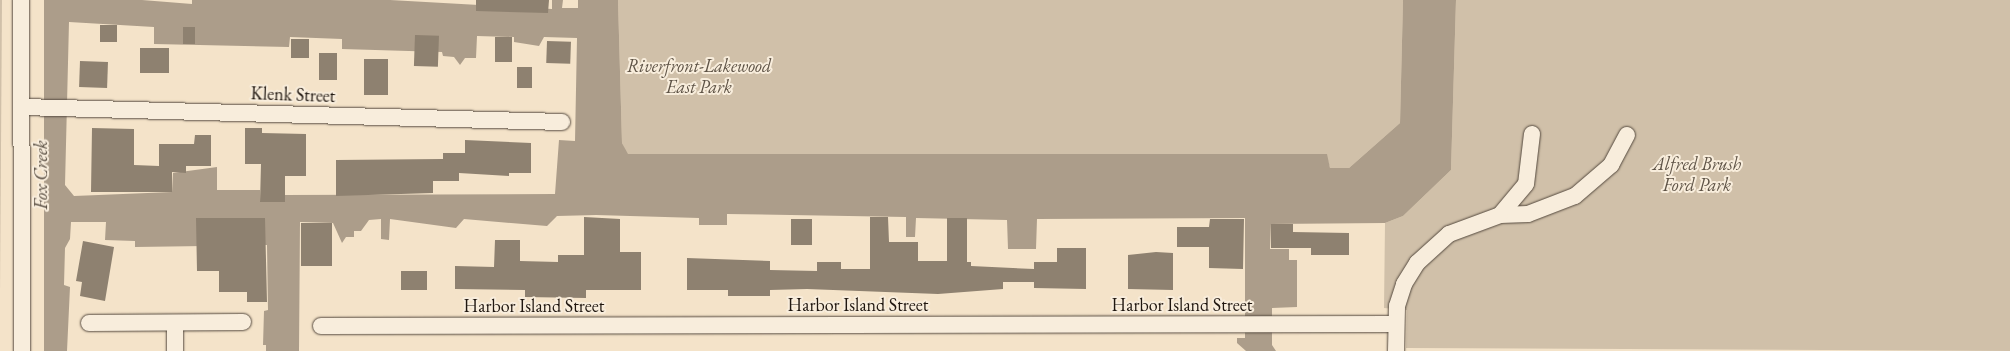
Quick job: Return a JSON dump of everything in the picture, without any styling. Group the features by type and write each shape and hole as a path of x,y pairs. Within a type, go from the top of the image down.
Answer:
{"street":[{"path":"21,0 28,107 22,351"},
{"name":"Klenk Street","path":"28,107 562,122"},
{"path":"1500,215 1526,184 1532,134"},
{"path":"1396,351 1396,324 1404,284 1426,252 1463,226 1500,215 1532,213 1575,196 1611,165 1627,135"},
{"path":"89,323 243,322"},
{"path":"175,323 175,351"},
{"name":"Harbor Island Street","path":"321,326 1396,324"}],"green space":[{"path":"0,0 2,0 0,294"},
{"name":"Riverfront-Lakewood East Park","path":"618,0 1403,0 1400,123 1349,168 1330,168 1326,154 627,154 622,143"},
{"name":"Alfred Brush Ford Park","path":"1456,0 2010,0 2010,351 1406,348 1407,310 1384,308 1385,223 1403,216 1451,170"}],"shaded area":[{"path":"44,0 142,0 192,4 192,0 390,0 552,9 552,0 563,0 562,8 578,8 578,0 618,0 622,143 628,154 1327,154 1330,168 1349,168 1400,123 1403,0 1456,0 1451,170 1403,216 1385,223 1271,224 1270,249 1289,249 1289,260 1297,260 1297,307 1272,308 1272,345 1276,351 1246,351 1237,343 1237,338 1245,338 1245,218 1037,219 1036,249 1008,249 1007,220 916,218 915,237 906,237 906,217 727,214 727,225 699,225 699,218 596,215 557,216 547,226 464,219 456,228 390,219 389,240 381,239 381,219 369,220 361,231 354,231 354,237 346,237 342,243 333,223 300,222 299,351 266,351 266,345 263,345 264,311 268,310 267,245 135,247 135,241 105,240 106,222 71,222 70,239 65,248 64,285 70,287 67,351 44,351","holes":["69,22 154,27 154,44 289,47 290,37 342,39 342,49 442,52 443,56 454,57 460,65 465,58 476,58 477,36 514,37 514,42 539,46 544,37 577,38 575,141 559,140 555,194 285,195 260,201 260,190 217,190 217,167 173,173 172,192 74,196 65,185"]}],"building":[{"path":"476,0 549,0 548,13 476,11"},
{"path":"100,25 117,25 117,42 100,42"},
{"path":"183,27 195,27 195,44 183,44"},
{"path":"415,35 439,36 438,67 414,66"},
{"path":"495,37 512,37 512,62 495,62"},
{"path":"291,39 309,39 309,58 291,58"},
{"path":"547,41 571,42 570,64 546,63"},
{"path":"140,48 169,48 169,73 140,73"},
{"path":"319,53 337,53 337,80 319,80"},
{"path":"364,59 388,59 388,95 364,95"},
{"path":"80,61 108,62 107,88 79,87"},
{"path":"517,67 532,67 532,88 517,88"},
{"path":"92,128 134,129 134,165 159,166 159,144 194,144 195,135 211,135 211,166 186,166 186,173 172,172 172,192 91,192"},
{"path":"245,128 262,128 262,133 306,134 306,176 285,176 285,202 260,202 261,164 245,164"},
{"path":"465,140 531,143 531,173 509,173 509,176 459,173 459,181 433,181 433,193 336,196 336,160 443,159 443,153 465,153"},
{"path":"584,217 620,219 620,252 641,252 641,290 586,290 586,298 525,297 525,290 455,289 455,266 494,267 495,240 520,240 520,261 558,262 558,255 584,255"},
{"path":"870,217 888,217 889,242 918,242 918,261 947,261 947,218 967,218 967,262 971,262 971,266 1034,269 1034,262 1057,262 1057,248 1086,248 1086,289 1034,288 1034,282 1003,282 1003,289 938,294 807,289 770,290 770,296 728,296 728,290 687,290 687,258 770,261 770,270 817,271 817,262 841,262 841,269 870,269"},
{"path":"196,218 265,218 267,302 247,302 247,292 219,292 219,271 197,271"},
{"path":"791,219 812,219 812,245 791,245"},
{"path":"1210,219 1244,219 1243,269 1209,268 1209,247 1177,247 1177,227 1209,227"},
{"path":"301,223 332,223 332,266 301,266"},
{"path":"1271,224 1293,224 1293,232 1349,233 1349,255 1311,255 1311,248 1271,248"},
{"path":"83,241 114,247 105,301 80,296 82,282 76,281"},
{"path":"1156,252 1173,253 1173,290 1128,289 1128,255"},
{"path":"401,271 427,271 427,290 401,290"}],"water label":[{"name":"Fox Creek","path":"41,175"}]}
